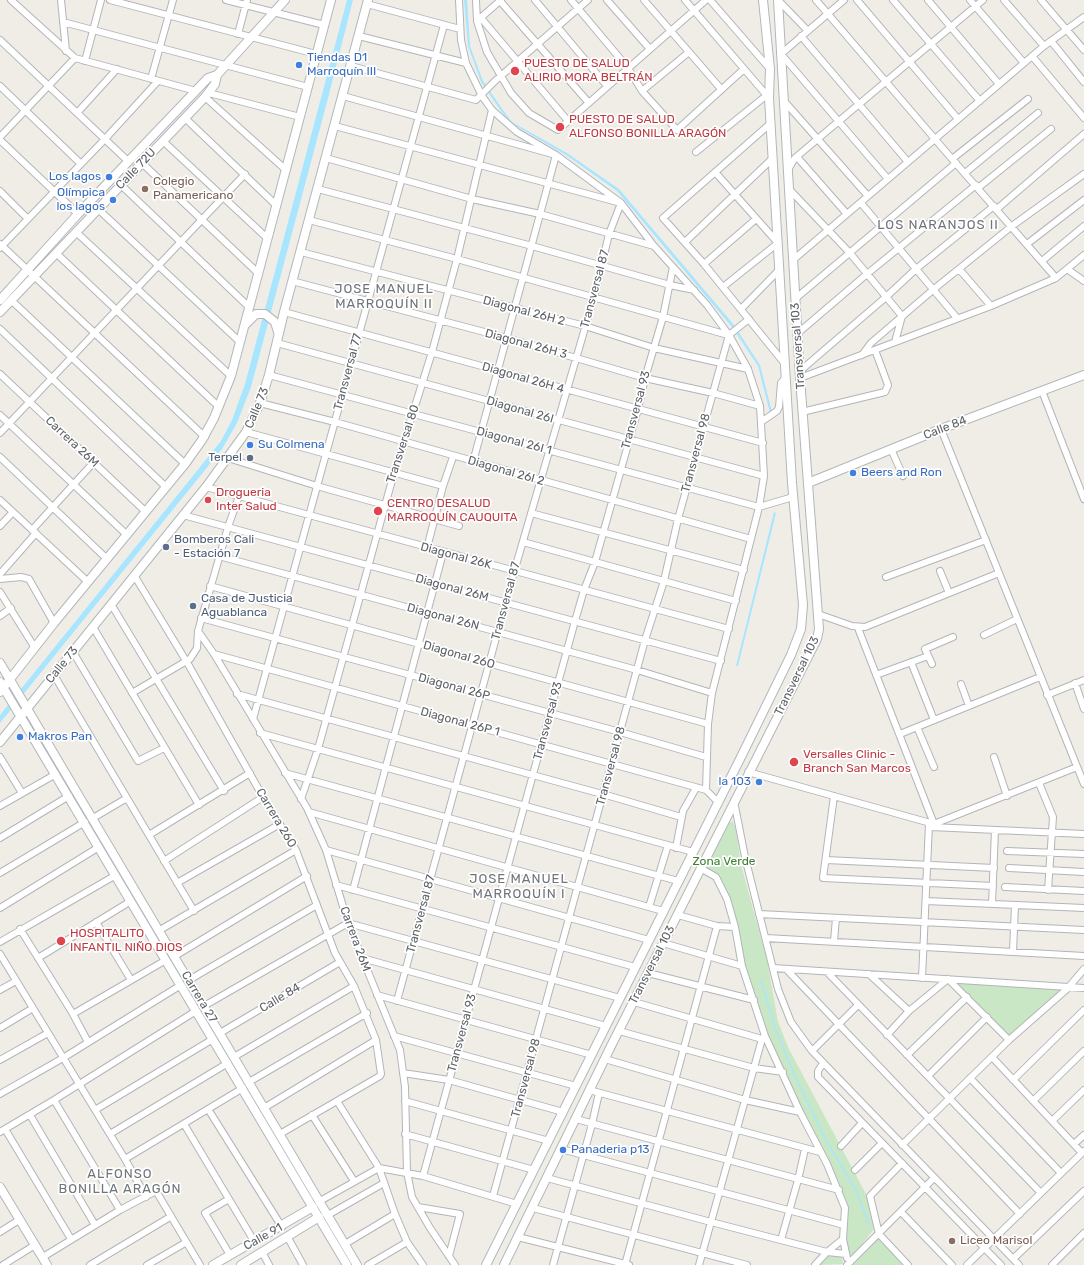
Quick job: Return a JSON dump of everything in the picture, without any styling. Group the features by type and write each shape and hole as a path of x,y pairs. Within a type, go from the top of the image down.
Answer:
{"street":[{"path":"11,0 74,58 196,91"},
{"path":"61,0 66,51"},
{"path":"85,61 101,0"},
{"path":"110,0 316,54"},
{"path":"173,0 160,48 154,80 105,139 1,246 28,269 204,437"},
{"path":"226,0 247,3 324,26"},
{"name":"Calle 72U","path":"0,312 207,95 215,84 217,75 285,0"},
{"path":"22,716 9,696 1,687 10,679 106,558 185,464 204,437 220,407 231,376 331,0"},
{"path":"459,0 460,29 466,63 492,110 517,132 556,155 621,203 654,246 694,290 730,334 748,369 760,406 764,476 759,508 712,693 708,724 706,790 717,801"},
{"path":"476,0 479,20 487,52 501,76 519,104 529,113 558,130 706,0"},
{"path":"479,20 500,0 589,103"},
{"path":"535,0 607,86"},
{"path":"571,0 628,68 642,91 677,130 744,68"},
{"path":"351,66 476,100 483,95 501,76 588,0"},
{"path":"607,0 650,49"},
{"path":"644,0 721,89"},
{"path":"685,0 768,96 696,152"},
{"path":"710,0 770,69"},
{"name":"Transversal 103","path":"486,1265 693,852 717,801 741,758 791,655 802,623 803,605 793,497 771,123 768,96 770,69 763,0"},
{"path":"778,0 808,31"},
{"name":"Transversal 103","path":"504,1265 589,1090 702,869 748,772 765,742 817,639 819,629 802,412 789,189 788,168 793,157 784,101 778,0"},
{"path":"816,0 1056,278"},
{"path":"844,0 781,54 888,179"},
{"path":"857,0 958,119"},
{"path":"893,0 980,101"},
{"path":"928,0 999,84"},
{"path":"970,0 1024,63"},
{"path":"847,214 793,157 818,139 983,0"},
{"path":"1004,0 1044,46"},
{"path":"1041,0 1084,50"},
{"path":"368,2 460,29"},
{"name":"Calle 73","path":"0,742 206,487 246,432 260,404 368,2"},
{"path":"238,34 247,3"},
{"path":"793,260 1044,46 1084,18"},
{"path":"479,20 518,61 568,121"},
{"path":"64,22 308,87"},
{"name":"Transversal 77","path":"253,719 444,25"},
{"path":"359,36 466,63"},
{"path":"801,36 908,162"},
{"path":"0,40 129,162"},
{"path":"1052,41 1084,82"},
{"path":"642,91 690,52"},
{"path":"1032,56 1084,118"},
{"path":"74,58 24,110 0,138 78,214"},
{"path":"77,113 117,69"},
{"name":"Calle 72U","path":"0,300 78,214 208,78 217,75"},
{"path":"0,86 80,163"},
{"path":"207,95 300,117"},
{"path":"207,95 286,170"},
{"path":"343,96 556,155"},
{"path":"796,299 954,161 1028,99"},
{"path":"784,101 868,196"},
{"name":"Transversal 80","path":"302,799 307,779 318,749 344,656 384,505 432,352 472,199 492,110"},
{"path":"965,173 1038,113"},
{"path":"185,118 276,205"},
{"path":"771,123 663,218 686,242 785,364"},
{"path":"335,126 621,203"},
{"path":"798,333 899,248 1051,130"},
{"path":"800,375 916,269 995,208 1084,134"},
{"path":"163,141 267,238"},
{"path":"473,462 556,155"},
{"path":"326,158 402,178 472,199 540,214 654,246"},
{"path":"686,242 773,158"},
{"path":"142,163 258,273"},
{"path":"715,172 778,243 723,287"},
{"path":"0,432 95,334 245,174"},
{"path":"862,354 871,343 934,289 1012,226 1084,174"},
{"path":"120,185 249,307"},
{"path":"318,189 532,246 670,285 694,290"},
{"path":"789,189 849,252 902,316"},
{"path":"0,191 28,219"},
{"path":"1027,244 1084,200"},
{"name":"Transversal 87","path":"397,1001 514,572 542,481 594,297 609,234 621,203"},
{"path":"861,203 957,318"},
{"path":"98,209 240,342"},
{"path":"704,264 756,218"},
{"path":"309,220 730,334"},
{"path":"1042,261 1084,226"},
{"path":"76,232 231,376"},
{"name":"Diagonal 26H 2","path":"301,252 585,326 654,348 748,369"},
{"path":"56,253 220,407"},
{"path":"800,375 875,350 991,306 1056,278 1084,255"},
{"name":"Transversal 93","path":"423,1176 575,621 584,590 595,562 628,439 638,409 645,378 664,316 673,267"},
{"path":"959,269 991,306"},
{"path":"1067,269 1084,281"},
{"path":"741,309 780,270"},
{"name":"Diagonal 26H 3","path":"292,282 507,338 645,378 713,392 760,406"},
{"path":"11,300 185,464"},
{"name":"Diagonal 26H 4","path":"284,312 763,443"},
{"path":"244,328 250,319 256,314 265,314 275,322 278,339"},
{"path":"895,342 902,316"},
{"path":"730,334 749,319"},
{"path":"0,329 166,487"},
{"name":"Transversal 98","path":"493,1196 645,640 664,581 678,519 730,334"},
{"name":"Diagonal 26I","path":"278,339 351,364 764,476"},
{"path":"802,412 885,392 888,384 875,350"},
{"name":"Carrera 26M","path":"0,374 145,511"},
{"name":"Diagonal 26I 1","path":"269,375 759,508"},
{"name":"Calle 84","path":"808,483 941,429 1084,375"},
{"path":"761,422 777,411 779,407 781,383 786,377"},
{"path":"1042,391 1084,499"},
{"path":"788,402 791,406 796,408 800,406 802,401"},
{"name":"Diagonal 26I 2","path":"260,404 335,422 453,457 751,539"},
{"path":"0,415 126,534"},
{"path":"941,429 1083,781"},
{"path":"790,438 792,432 797,430 801,431 804,437"},
{"path":"246,432 443,486"},
{"path":"891,449 903,476"},
{"path":"0,457 106,558"},
{"path":"427,548 443,486 453,457"},
{"path":"228,458 317,486 459,526"},
{"path":"0,574 53,507 94,462"},
{"name":"Diagonal 26K","path":"206,487 443,553 729,629"},
{"path":"132,694 190,659 196,648 201,618 238,496"},
{"path":"759,508 793,497"},
{"path":"0,500 88,582"},
{"path":"0,526 13,512"},
{"path":"531,513 744,570"},
{"name":"Diagonal 26M","path":"183,515 721,661"},
{"path":"886,577 986,540"},
{"path":"523,542 736,601"},
{"path":"353,890 443,553"},
{"name":"Diagonal 26N","path":"219,556 637,670 712,693"},
{"path":"940,572 949,593"},
{"path":"818,614 858,628 865,627 999,572"},
{"name":"Carrera 26O","path":"134,575 186,661 263,797 296,850 340,962 367,1013 376,1040 381,1074 380,1076 337,1100"},
{"path":"0,579 26,577 29,579 54,622"},
{"name":"Diagonal 26O","path":"210,586 708,724"},
{"path":"0,592 35,648"},
{"path":"111,604 224,791"},
{"path":"0,616 11,608"},
{"name":"Diagonal 26P","path":"201,618 344,656 706,757"},
{"path":"984,635 1017,619"},
{"path":"93,627 198,805"},
{"path":"858,628 900,734 931,825 927,865 922,978"},
{"name":"Carrera 26M","path":"198,631 214,654 260,733 302,799 326,850 348,923 400,1050 405,1101 405,1172 412,1197 455,1265"},
{"path":"932,664 925,649 953,637"},
{"path":"73,652 138,761 164,748"},
{"name":"Diagonal 26P 1","path":"214,654 706,790"},
{"path":"876,675 928,656"},
{"path":"911,662 934,720"},
{"path":"0,663 28,708"},
{"path":"54,675 194,911"},
{"path":"900,734 1040,677"},
{"path":"1047,694 1084,680"},
{"path":"960,684 969,706"},
{"path":"1075,684 1084,708"},
{"path":"237,694 604,794 681,817"},
{"name":"Carrera 27","path":"28,708 357,1265"},
{"name":"Carrera 27","path":"22,716 228,1063 315,1219 348,1265"},
{"path":"917,728 934,767"},
{"path":"260,733 693,852"},
{"path":"751,735 751,742 754,745 759,746 765,742"},
{"path":"741,758 745,754 750,754 754,761"},
{"path":"0,757 22,793"},
{"path":"994,757 1007,796"},
{"path":"931,825 1077,767"},
{"path":"748,772 931,825 995,830 1084,834"},
{"path":"149,835 224,791 250,773"},
{"path":"285,773 678,881"},
{"path":"0,806 56,774"},
{"path":"1039,783 1053,817 1048,890"},
{"path":"676,848 681,817 687,802 696,788"},
{"path":"0,838 70,796"},
{"path":"834,796 823,878 993,886"},
{"path":"164,861 263,797"},
{"path":"93,818 127,798"},
{"path":"734,801 745,857 773,968 784,1006 801,1037 823,1063 1019,1265"},
{"path":"309,812 663,911"},
{"path":"724,821 730,819 739,822"},
{"path":"0,873 85,822"},
{"path":"177,883 280,824"},
{"path":"992,904 995,830"},
{"path":"649,907 668,845"},
{"path":"0,908 99,847"},
{"path":"160,930 296,850"},
{"path":"326,850 649,940"},
{"path":"1006,851 1084,854"},
{"path":"826,860 994,868"},
{"path":"1009,868 1084,872"},
{"path":"702,869 716,877 727,898 735,927 742,966 754,1000 764,1038 783,1072 800,1112 839,1190 845,1208 843,1239 848,1264"},
{"path":"0,942 20,929 116,875"},
{"path":"174,956 307,876"},
{"path":"336,885 635,967"},
{"path":"1005,887 1084,891"},
{"path":"38,958 131,901"},
{"path":"926,901 1084,908"},
{"path":"189,980 317,905"},
{"path":"1013,952 1015,905"},
{"path":"759,914 1084,930"},
{"path":"678,915 717,926 735,927"},
{"path":"834,941 836,918"},
{"path":"96,922 131,980"},
{"path":"204,1006 348,923 620,998"},
{"path":"518,1237 626,1265 641,1203 667,1111 674,1079 692,1020 717,926"},
{"path":"20,929 73,1014 88,1042"},
{"path":"766,938 1084,956"},
{"path":"663,943 742,966"},
{"path":"0,954 110,1134 146,1197"},
{"path":"362,958 606,1026"},
{"path":"73,1014 166,960"},
{"name":"Calle 84","path":"220,1033 340,962"},
{"path":"773,968 948,979 1067,989 1084,988"},
{"path":"786,969 1020,1214"},
{"path":"902,1145 1009,1040 1067,989 1084,969"},
{"path":"827,972 1041,1193"},
{"path":"648,973 700,988 754,1000"},
{"path":"869,974 908,1011"},
{"path":"887,1035 908,1011 948,979"},
{"path":"948,979 1009,1040"},
{"path":"0,990 16,981"},
{"path":"0,1094 63,1058 181,985"},
{"path":"234,1057 354,986"},
{"path":"377,995 592,1054"},
{"path":"908,1055 967,997"},
{"path":"634,1002 692,1020 764,1038"},
{"path":"812,1051 858,1004"},
{"path":"0,1028 33,1008"},
{"path":"1013,1080 1084,1010"},
{"path":"71,1239 3,1131 196,1011"},
{"path":"249,1082 367,1013"},
{"path":"928,1076 987,1017"},
{"path":"619,1031 754,1068 783,1072"},
{"path":"0,1060 48,1033"},
{"path":"394,1036 576,1086"},
{"path":"699,1265 727,1160 764,1038"},
{"path":"95,1110 213,1039"},
{"path":"264,1108 376,1040"},
{"path":"1033,1101 1084,1051"},
{"path":"967,1265 1083,1152 992,1057"},
{"path":"605,1059 745,1100 800,1112"},
{"path":"110,1134 228,1063"},
{"path":"823,1063 818,1070 818,1077 1001,1265"},
{"path":"403,1073 449,1080 563,1112"},
{"path":"970,1078 1061,1174"},
{"path":"125,1159 242,1088"},
{"path":"589,1090 736,1131 820,1152"},
{"path":"1052,1121 1084,1090"},
{"path":"553,1265 592,1124 599,1093"},
{"path":"54,1100 120,1210"},
{"path":"280,1134 337,1100 379,1168 395,1214 408,1242 423,1265"},
{"path":"405,1101 548,1141"},
{"path":"568,1102 567,1108 570,1112 577,1112 581,1107"},
{"path":"208,1109 282,1227"},
{"path":"30,1115 95,1225"},
{"path":"312,1115 354,1181"},
{"path":"558,1122 563,1118 568,1118 571,1122 571,1128"},
{"path":"576,1119 839,1190"},
{"path":"841,1146 862,1123"},
{"path":"184,1124 254,1241"},
{"path":"405,1134 534,1170"},
{"path":"1074,1144 1084,1135"},
{"path":"854,1170 882,1143"},
{"path":"561,1149 844,1225"},
{"path":"781,1240 790,1211 805,1149"},
{"path":"902,1163 870,1196 879,1234 908,1265"},
{"path":"320,1201 379,1168 423,1176 517,1204"},
{"path":"547,1178 827,1252 846,1254"},
{"path":"848,1264 934,1178"},
{"path":"328,1215 384,1183"},
{"path":"0,1187 2,1197 19,1220 47,1265"},
{"path":"43,1257 120,1210 156,1191 185,1243 200,1265"},
{"path":"1013,1259 1084,1191"},
{"path":"229,1199 204,1213 230,1255"},
{"path":"418,1207 460,1214 449,1256"},
{"path":"533,1208 703,1252 747,1265"},
{"name":"Calle 91","path":"213,1265 254,1241 282,1227 310,1209"},
{"path":"901,1212 952,1265"},
{"path":"345,1244 395,1214"},
{"path":"90,1265 170,1217"},
{"name":"Calle 91","path":"241,1265 315,1219"},
{"path":"0,1232 19,1220"},
{"path":"1052,1265 1084,1233"},
{"path":"287,1236 303,1265"},
{"path":"815,1265 827,1252 843,1239"},
{"path":"368,1265 408,1242"},
{"path":"148,1265 185,1243"},
{"path":"3,1265 35,1245"},
{"path":"262,1252 269,1265"}],"green space":[{"name":"Zona Verde","path":"725,822 733,822 736,830 741,865 767,960 778,1022 789,1049 867,1196 874,1229 860,1247 847,1259 842,1255 841,1238 845,1208 793,1094 785,1072 767,1035 744,965 741,937 728,897 717,877 703,869"},
{"path":"948,979 1067,989 1009,1040"},
{"path":"878,1239 904,1265 852,1265"},
{"path":"827,1255 842,1258 843,1264 818,1265"}],"water":[{"path":"347,0 353,0 327,102 251,387 237,423 222,449 0,723 0,715 221,441 232,420 245,384"},
{"path":"464,0 467,0 470,46 483,81 503,110 512,122 567,153 619,189 734,325 760,365 772,412 770,413 758,366 732,327 617,191 566,155 511,123 501,111 481,82 468,46"},
{"path":"774,512 776,513 738,666 736,666"}],"waterway":[{"path":"761,980 775,1028 794,1074 827,1142 856,1190 869,1224"}],"place":[{"name":"Tiendas D1 Marroquín III","path":"299,65"},
{"name":"PUESTO DE SALUD ALIRIO MORA BELTRÁN","path":"515,71"},
{"name":"PUESTO DE SALUD ALFONSO BONILLA ARAGÓN","path":"560,127"},
{"name":"Los lagos","path":"109,177"},
{"name":"Colegio Panamericano","path":"145,189"},
{"name":"Olímpica los lagos","path":"113,200"},
{"name":"Su Colmena","path":"250,445"},
{"name":"Terpel","path":"250,458"},
{"name":"Beers and Ron","path":"853,473"},
{"name":"Drogueria Inter Salud","path":"208,500"},
{"name":"CENTRO DESALUD MARROQUÍN CAUQUITA","path":"378,511"},
{"name":"Bomberos Cali - Estación 7","path":"166,547"},
{"name":"Casa de Justicia Aguablanca","path":"193,606"},
{"name":"Makros Pan","path":"20,737"},
{"name":"Versalles Clinic - Branch San Marcos","path":"794,762"},
{"name":"la 103","path":"759,782"},
{"name":"HOSPITALITO INFANTIL NIÑO DIOS","path":"61,941"},
{"name":"Panaderia p13","path":"563,1150"},
{"name":"Liceo Marisol","path":"952,1241"}],"district":[{"name":"LOS NARANJOS II","path":"938,225"},
{"name":"JOSE MANUEL MARROQUÍN II","path":"384,296"},
{"name":"JOSE MANUEL MARROQUÍN I","path":"519,886"},
{"name":"ALFONSO BONILLA ARAGÓN","path":"120,1182"}]}
